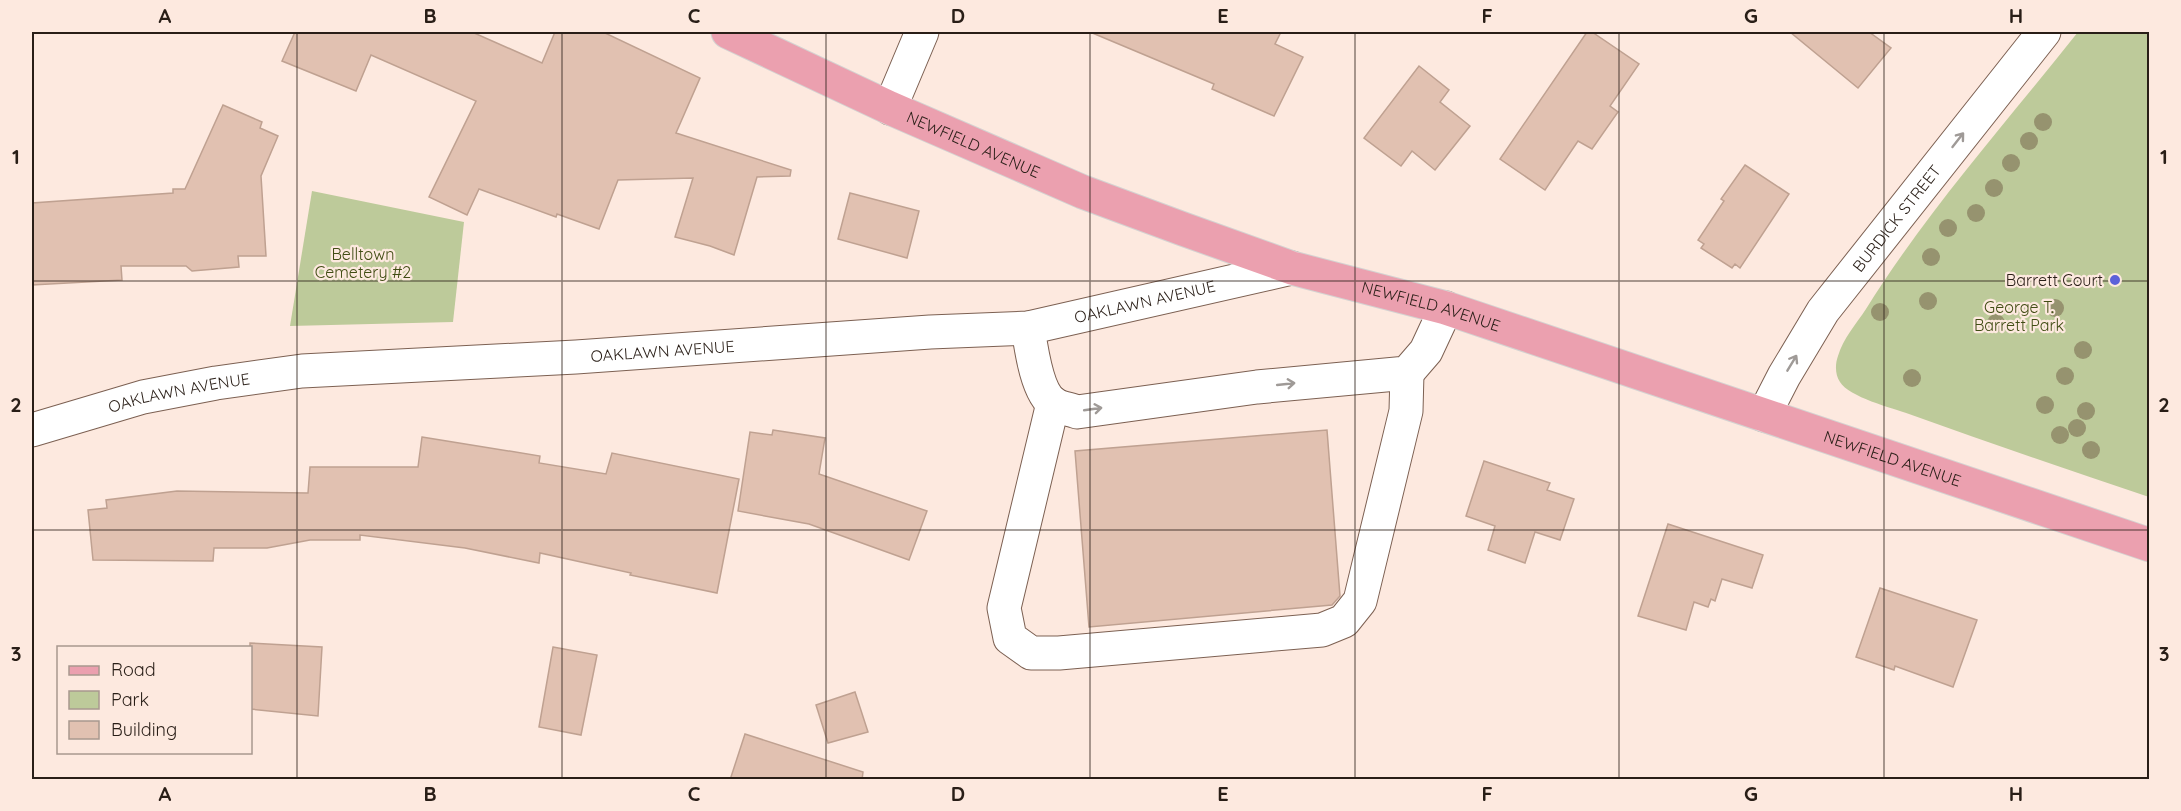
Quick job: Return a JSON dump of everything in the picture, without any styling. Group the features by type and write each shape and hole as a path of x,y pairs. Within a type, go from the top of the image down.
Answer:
{"main road":[{"name":"NEWFIELD AVENUE","path":"728,32 890,108 1083,192 1292,268 1446,308 2150,545"}],"street":[{"path":"890,108 922,32"},
{"name":"BURDICK STREET","path":"1764,415 1784,376 1824,311 2044,32"},
{"name":"OAKLAWN AVENUE","path":"32,430 143,397 216,383 302,371 576,357 930,332 1028,328 1292,268"},
{"path":"1053,403 1004,608 1010,638 1031,653 1322,630 1344,621 1360,601 1406,411 1407,373 1426,351 1446,308"},
{"path":"1028,328 1034,364 1041,384 1053,403 1077,412 1257,387 1407,373"}],"green space":[{"name":"George T. Barrett Park","path":"2078,32 2149,32 2149,497 1872,401 1845,387 1836,373 1837,359 1846,338 1915,237"},
{"name":"Belltown Cemetery #2","path":"312,191 464,222 453,322 290,326"}],"building":[{"path":"295,32 472,32 542,63 555,32 603,32 700,78 676,133 791,170 790,176 757,177 734,255 675,237 693,178 618,180 599,229 557,214 556,217 479,189 467,215 429,197 476,101 371,55 356,91 282,61"},
{"path":"1090,32 1281,32 1275,44 1303,57 1274,116 1212,89 1214,84"},
{"path":"1587,32 1592,32 1639,64 1610,106 1618,112 1592,149 1578,141 1545,190 1500,159"},
{"path":"1790,32 1869,32 1891,48 1858,88"},
{"path":"1419,66 1449,90 1440,102 1470,126 1435,170 1412,151 1401,166 1364,138"},
{"path":"223,105 262,122 260,128 278,136 261,176 266,256 238,256 239,267 192,271 186,266 121,266 122,280 32,285 32,203 173,193 173,189 185,189"},
{"path":"1745,165 1789,194 1740,268 1735,264 1732,268 1701,248 1704,244 1698,240 1724,201 1721,199"},
{"path":"850,193 919,211 907,258 838,239"},
{"path":"773,430 825,438 819,474 927,511 909,560 809,524 738,511 750,432 772,435"},
{"path":"1327,430 1340,596 1332,605 1089,627 1075,451"},
{"path":"422,437 540,456 539,463 606,474 612,453 739,479 717,593 540,553 539,563 465,548 360,535 360,540 310,540 267,548 214,548 213,561 93,560 88,510 107,508 106,500 177,491 308,493 310,467 418,467"},
{"path":"1484,461 1550,483 1547,490 1574,499 1560,540 1535,532 1525,563 1488,550 1495,526 1466,516"},
{"path":"1668,524 1763,555 1752,588 1722,579 1715,601 1711,599 1708,607 1694,602 1686,630 1638,616"},
{"path":"1880,588 1977,620 1953,687 1895,666 1894,670 1856,657"},
{"path":"250,643 322,647 318,716 252,709 252,646"},
{"path":"553,647 597,655 581,735 539,727"},
{"path":"855,692 868,732 828,743 816,705"},
{"path":"745,734 863,772 862,780 730,780"}],"place":[{"name":"Barrett Court","path":"2115,280"}]}
